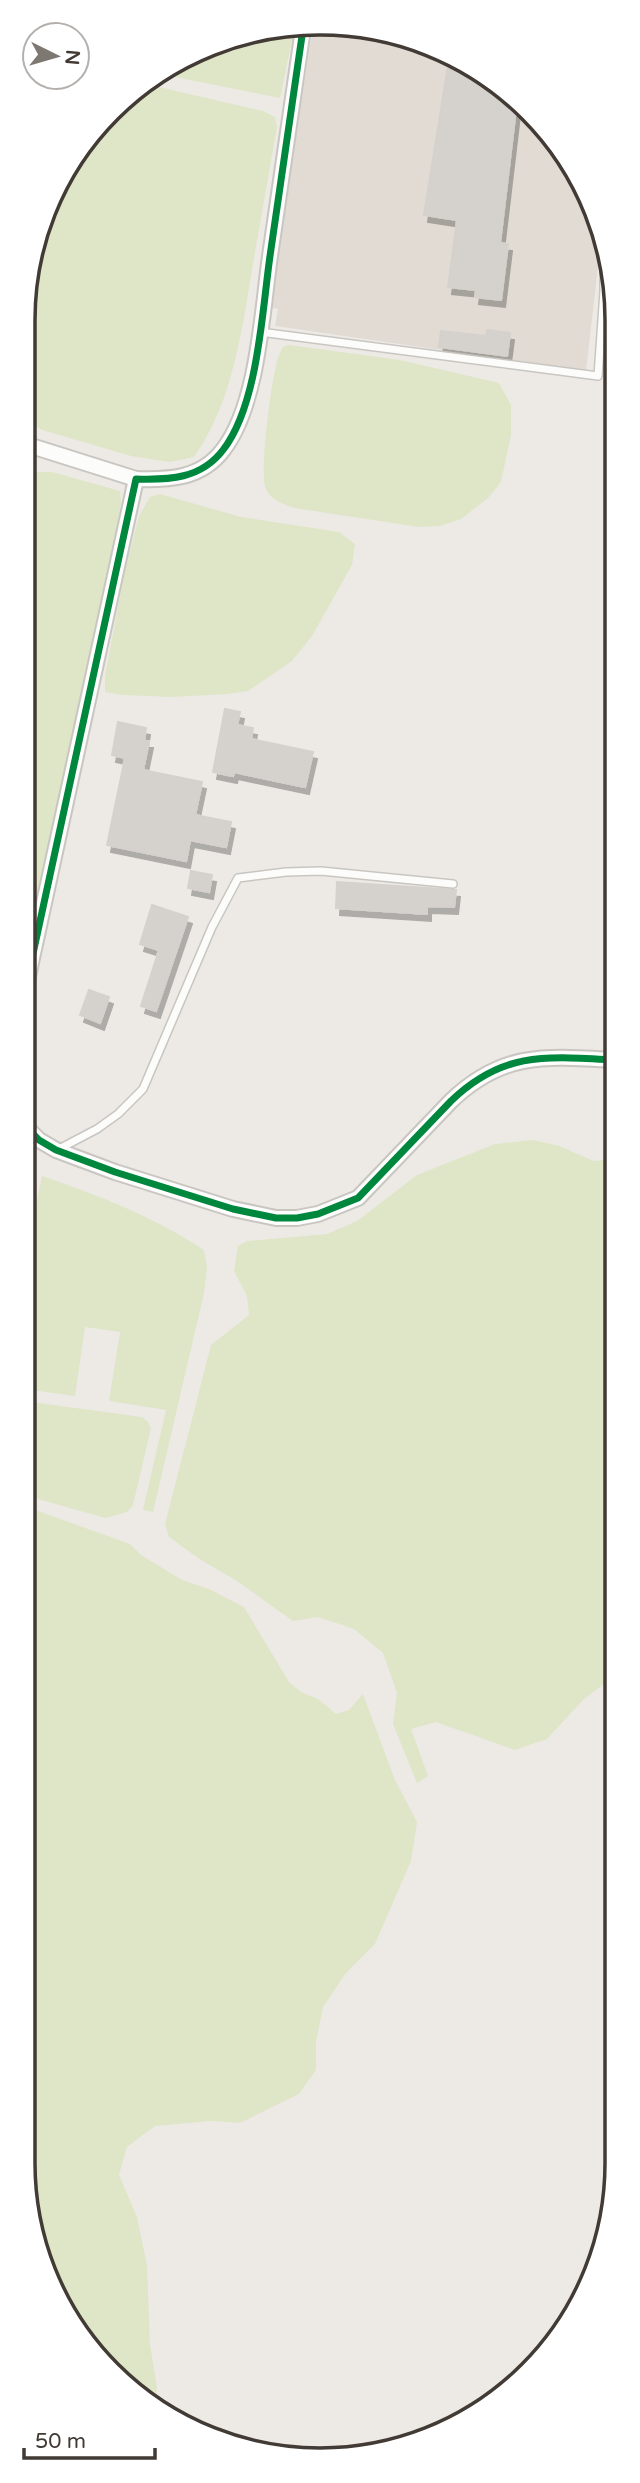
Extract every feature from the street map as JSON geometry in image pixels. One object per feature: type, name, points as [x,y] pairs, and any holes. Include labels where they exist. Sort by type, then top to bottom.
[{"type":"street","points":[[35,447],[136,479],[181,478],[198,472],[223,451],[244,409],[259,332],[302,36]]},
{"type":"street","points":[[35,944],[136,479]]},
{"type":"street","points":[[35,1136],[56,1150],[115,1172],[233,1209],[276,1218],[318,1214],[358,1198],[451,1101],[485,1074],[507,1065],[546,1057],[605,1059]]},
{"type":"lane","points":[[259,332],[598,376],[604,295]]},
{"type":"lane","points":[[56,1150],[97,1129],[118,1114],[143,1089],[212,927],[238,878],[321,871],[453,884]]},
{"type":"shaded area","points":[[312,35],[357,37],[412,50],[463,73],[493,94],[522,118],[557,162],[576,194],[598,258],[586,371],[275,326],[278,309],[269,307]]},
{"type":"green space","points":[[293,36],[280,98],[172,76],[228,50],[264,40]]},
{"type":"green space","points":[[157,87],[263,111],[275,117],[277,127],[234,364],[218,413],[194,457],[170,462],[131,456],[42,430],[35,425],[35,320],[40,264],[50,228],[64,194],[94,147],[118,118]]},
{"type":"green space","points":[[290,345],[400,360],[499,383],[511,405],[511,435],[501,482],[488,498],[461,519],[440,526],[419,527],[294,508],[277,501],[265,486],[265,440],[278,360],[283,348]]},
{"type":"green space","points":[[35,472],[52,472],[120,491],[121,502],[35,922]]},
{"type":"green space","points":[[160,494],[241,517],[339,532],[355,544],[352,565],[312,636],[292,661],[248,691],[172,697],[105,692],[105,676],[124,575],[139,516],[150,497]]},
{"type":"green space","points":[[533,1140],[559,1146],[594,1161],[605,1159],[605,1683],[584,1699],[547,1739],[515,1750],[436,1722],[411,1729],[428,1776],[417,1783],[393,1724],[397,1693],[383,1653],[354,1629],[318,1617],[293,1621],[169,1537],[165,1524],[211,1345],[249,1315],[247,1296],[234,1271],[238,1246],[247,1241],[327,1234],[357,1221],[417,1175],[495,1144]]},
{"type":"green space","points":[[42,1176],[125,1208],[204,1250],[207,1268],[204,1293],[153,1512],[143,1510],[166,1410],[109,1401],[120,1332],[85,1327],[75,1396],[35,1391],[35,1209]]},
{"type":"green space","points":[[35,1402],[142,1417],[148,1422],[151,1428],[133,1505],[127,1512],[105,1518],[35,1498]]},
{"type":"green space","points":[[35,1510],[130,1544],[141,1555],[182,1580],[209,1589],[244,1607],[289,1682],[301,1692],[318,1699],[336,1714],[349,1710],[363,1694],[395,1780],[417,1822],[411,1861],[375,1944],[346,1973],[323,2007],[316,2042],[316,2070],[299,2094],[240,2123],[210,2121],[155,2126],[127,2147],[119,2175],[137,2217],[147,2266],[150,2344],[156,2396],[118,2365],[73,2306],[50,2255],[37,2200]]},
{"type":"building","points":[[448,65],[478,83],[516,112],[500,243],[508,244],[501,300],[475,297],[476,290],[448,287],[457,220],[424,215]]},
{"type":"building","points":[[487,330],[510,333],[507,356],[439,347],[441,331],[486,336]]},
{"type":"building","points":[[225,709],[240,712],[237,725],[253,728],[251,739],[313,752],[305,787],[234,772],[233,776],[213,772]]},
{"type":"building","points":[[118,722],[146,728],[144,741],[149,741],[143,770],[202,782],[195,815],[231,822],[226,847],[190,840],[186,861],[107,845],[125,758],[112,755]]},
{"type":"building","points":[[191,871],[212,875],[209,892],[188,888]]},
{"type":"building","points":[[337,882],[456,890],[454,907],[427,906],[427,914],[336,908]]},
{"type":"building","points":[[152,905],[188,917],[156,1011],[141,1006],[159,950],[140,944]]},
{"type":"building","points":[[89,990],[109,997],[100,1023],[80,1015]]},
{"type":"cycle path","points":[[35,944],[136,479],[184,476],[205,467],[223,450],[244,409],[257,357],[302,36]]},
{"type":"cycle path","points":[[35,1136],[56,1150],[115,1172],[233,1209],[276,1218],[297,1218],[318,1214],[358,1198],[451,1101],[489,1073],[527,1060],[605,1060]]}]
